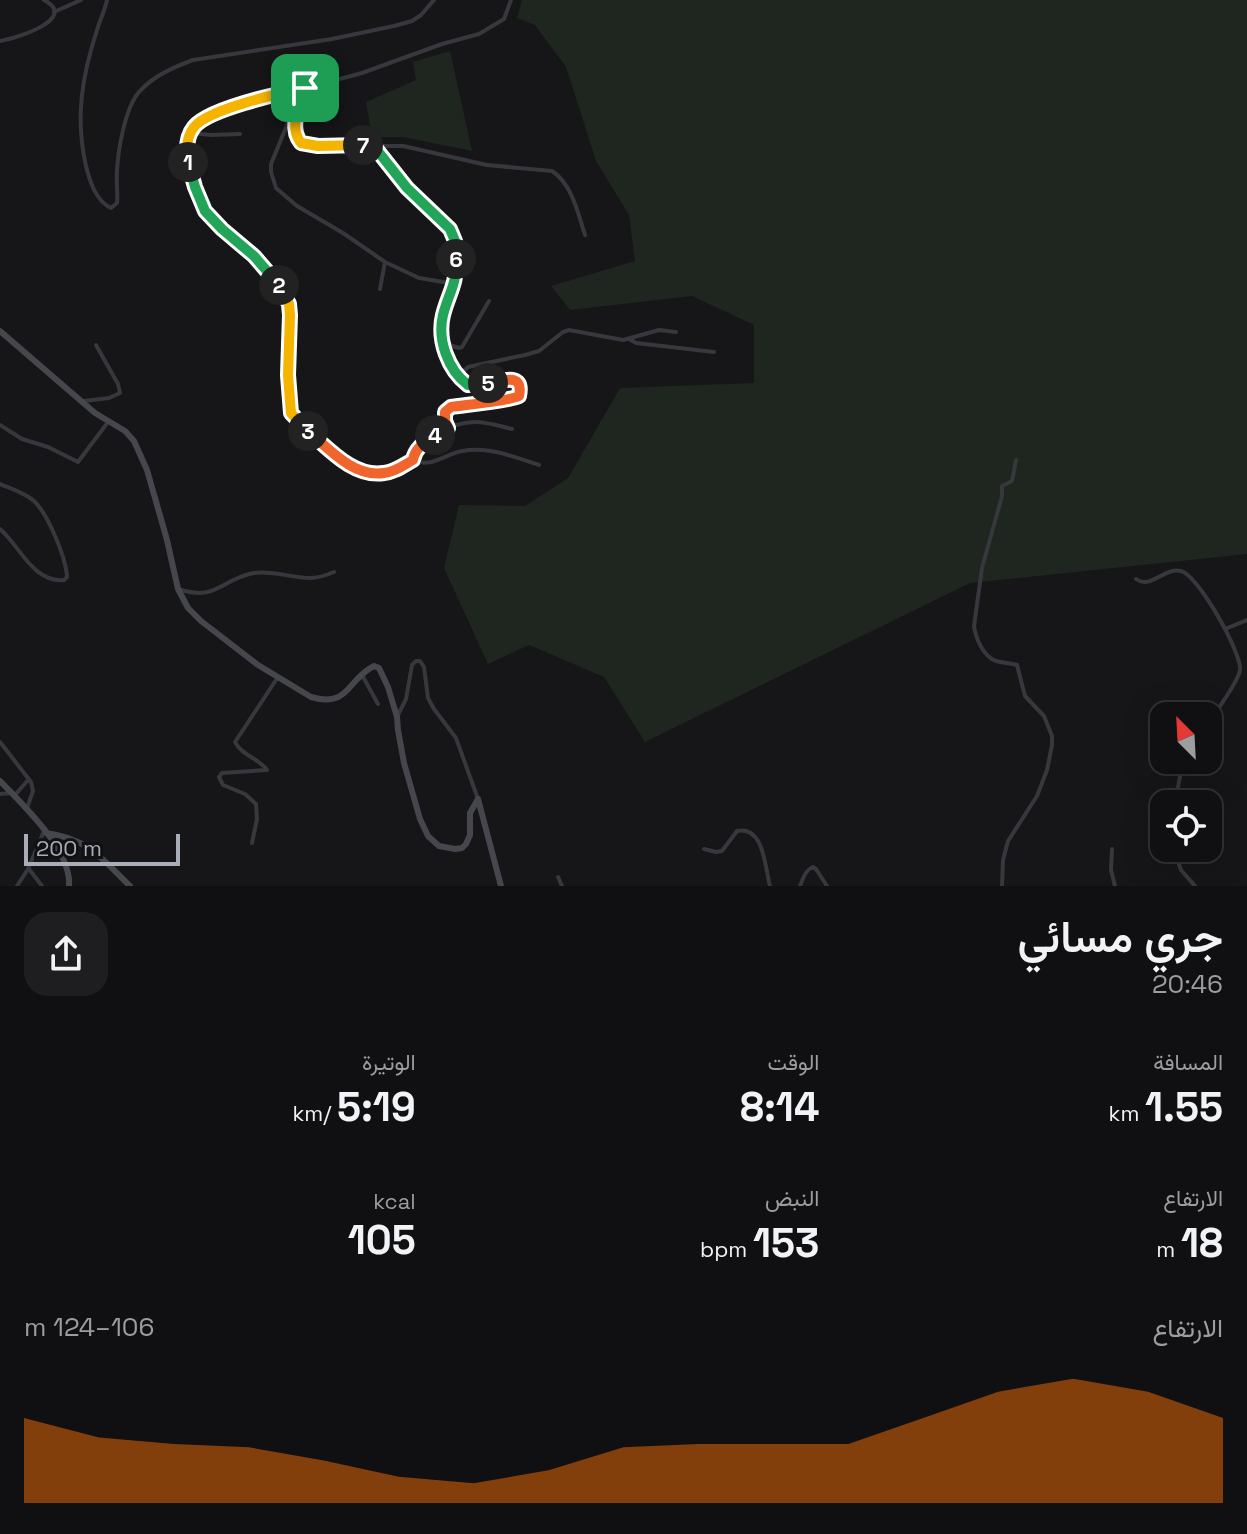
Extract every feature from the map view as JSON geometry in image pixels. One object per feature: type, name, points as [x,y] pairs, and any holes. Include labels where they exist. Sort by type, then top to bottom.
[{"type":"street","points":[[1,40],[40,28],[50,21],[54,12],[52,5],[44,0]]},
{"type":"street","points":[[54,12],[81,0]]},
{"type":"street","points":[[107,0],[83,80],[80,132],[89,178],[100,199],[111,208],[117,199],[117,173],[124,126],[137,93],[173,67],[193,60],[361,34],[412,21],[434,0]]},
{"type":"street","points":[[413,460],[384,473],[356,469],[301,425],[291,413],[289,304],[266,269],[205,211],[189,167],[187,144],[194,127],[207,116],[362,73],[479,34],[504,19],[511,0]]},
{"type":"street","points":[[305,88],[294,127],[301,143],[318,146],[403,146],[487,165],[552,171],[569,191],[585,235]]},
{"type":"street","points":[[295,90],[287,125],[271,164],[276,188],[297,206],[385,262],[419,278],[455,284]]},
{"type":"street","points":[[190,133],[240,134]]},
{"type":"street","points":[[373,145],[407,188],[450,229],[456,247],[457,271],[442,318],[441,332],[448,359],[468,385],[514,379],[521,388],[517,398],[511,400],[451,407],[445,412],[448,428]]},
{"type":"street","points":[[380,289],[385,262]]},
{"type":"street","points":[[443,343],[462,347],[489,301]]},
{"type":"street","points":[[459,376],[468,367],[539,351],[569,330],[629,339],[659,330],[676,332]]},
{"type":"street","points":[[0,331],[81,401],[130,436],[142,457],[178,589],[193,615],[258,665],[311,697],[328,700],[343,695],[371,667],[379,668],[397,717],[400,746],[423,828],[439,846],[455,849],[466,844],[470,835],[470,813],[478,799]]},
{"type":"street","points":[[629,339],[636,343],[714,352]]},
{"type":"street","points":[[81,401],[109,398],[120,393],[96,345]]},
{"type":"street","points":[[0,425],[22,439],[52,448],[78,462],[108,422]]},
{"type":"street","points":[[413,460],[420,446],[448,428],[473,422],[512,429]]},
{"type":"street","points":[[413,460],[427,464],[478,449],[504,453],[539,465]]},
{"type":"street","points":[[1002,886],[1003,860],[1008,841],[1037,796],[1052,745],[1044,716],[1025,696],[1017,665],[991,658],[975,635],[982,568],[1002,486],[1012,481],[1016,460]]},
{"type":"street","points":[[0,484],[31,498],[44,513],[67,577],[54,580],[37,571],[0,529]]},
{"type":"street","points":[[1136,579],[1146,583],[1176,571],[1188,574],[1202,591],[1225,629],[1239,662],[1240,670],[1222,702]]},
{"type":"street","points":[[178,589],[201,595],[255,573],[312,578],[334,572]]},
{"type":"street","points":[[1225,629],[1247,620]]},
{"type":"street","points":[[397,717],[406,699],[412,665],[420,661],[428,698],[456,738],[478,799],[501,886]]},
{"type":"street","points":[[362,675],[378,704]]},
{"type":"street","points":[[252,843],[257,819],[256,804],[245,794],[223,785],[219,777],[229,771],[268,770],[235,744],[278,677]]},
{"type":"street","points":[[0,742],[29,779],[33,791],[26,810]]},
{"type":"street","points":[[0,794],[13,794],[29,779]]},
{"type":"street","points":[[0,781],[45,832],[67,868],[69,886]]},
{"type":"street","points":[[704,849],[719,852],[737,831],[753,833],[759,843],[770,886]]},
{"type":"street","points":[[17,886],[45,832]]},
{"type":"street","points":[[45,832],[90,847],[130,886]]},
{"type":"street","points":[[1112,849],[1111,870],[1115,886]]},
{"type":"street","points":[[1178,862],[1195,886]]},
{"type":"street","points":[[800,886],[808,869],[813,867],[827,886]]},
{"type":"street","points":[[28,869],[42,886]]},
{"type":"street","points":[[558,877],[562,886]]},
{"type":"shaded area","points":[[522,0],[1247,0],[1247,554],[970,583],[645,742],[604,677],[529,645],[488,664],[444,568],[459,505],[525,506],[568,478],[620,388],[754,383],[754,325],[692,296],[570,310],[551,286],[635,261],[629,215],[596,161],[566,67],[535,25],[517,18]]},
{"type":"shaded area","points":[[450,51],[472,151],[403,137],[372,137],[366,102],[416,80],[413,62]]},
{"type":"route","points":[[305,88],[294,127],[301,143],[318,146],[373,145],[407,188],[450,229],[456,247],[457,271],[442,318],[441,332],[448,359],[455,370],[468,385],[514,379],[521,388],[519,396],[511,400],[446,410],[448,428],[420,446],[413,460],[384,473],[356,469],[301,425],[291,413],[288,375],[290,315],[285,294],[254,256],[205,211],[189,167],[187,144],[190,133],[207,116],[305,88]]}]
